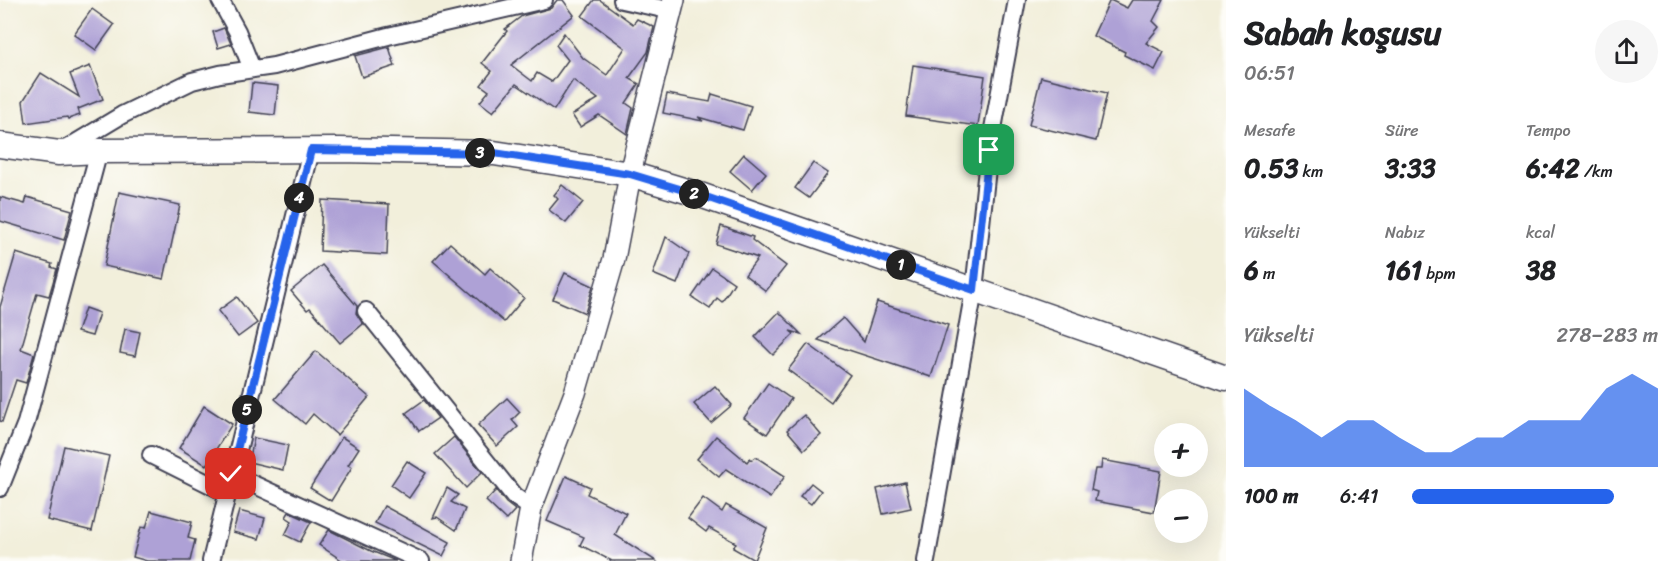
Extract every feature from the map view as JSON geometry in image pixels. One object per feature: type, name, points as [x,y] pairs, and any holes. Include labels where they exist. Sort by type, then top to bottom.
[{"type":"main road","points":[[0,145],[59,153],[311,150],[494,153],[630,174],[703,196],[1226,378]]},
{"type":"street","points":[[220,0],[237,31],[252,69]]},
{"type":"street","points":[[59,153],[122,115],[192,81],[274,66],[388,36],[544,0]]},
{"type":"street","points":[[521,561],[531,508],[575,393],[614,259],[630,174],[673,6],[622,0]]},
{"type":"street","points":[[926,561],[974,290],[989,150],[1017,0]]},
{"type":"street","points":[[211,561],[311,150]]},
{"type":"street","points":[[0,488],[26,423],[99,151]]},
{"type":"street","points":[[366,311],[514,496],[531,508]]},
{"type":"street","points":[[151,455],[227,494]]},
{"type":"street","points":[[231,474],[421,561]]},
{"type":"building","points":[[557,0],[563,0],[574,15],[511,65],[532,81],[537,73],[552,82],[568,60],[556,45],[564,33],[583,58],[607,75],[625,48],[582,16],[594,0],[600,0],[633,24],[637,19],[654,27],[648,52],[629,78],[639,84],[626,103],[633,108],[627,134],[599,115],[580,127],[572,115],[598,99],[573,80],[554,110],[516,84],[493,112],[480,102],[489,91],[481,85],[492,71],[482,63],[507,31],[505,29],[522,16],[551,8]]},
{"type":"building","points":[[1110,0],[1127,8],[1132,0],[1164,0],[1153,21],[1159,27],[1146,43],[1164,52],[1155,70],[1093,36]]},
{"type":"building","points":[[92,9],[114,25],[96,50],[74,34]]},
{"type":"building","points":[[224,28],[231,44],[218,48],[213,32]]},
{"type":"building","points":[[389,47],[395,66],[362,77],[355,56]]},
{"type":"building","points":[[913,65],[985,76],[978,126],[906,116]]},
{"type":"building","points":[[90,66],[103,99],[78,109],[80,115],[68,119],[67,117],[26,123],[23,101],[41,73],[79,97],[70,74]]},
{"type":"building","points":[[1041,77],[1107,93],[1096,141],[1029,125]]},
{"type":"building","points":[[252,83],[278,86],[275,115],[249,112]]},
{"type":"building","points":[[667,94],[710,102],[712,94],[751,106],[743,130],[698,117],[703,121],[663,113]]},
{"type":"building","points":[[744,154],[766,173],[752,190],[730,171]]},
{"type":"building","points":[[813,163],[828,173],[809,198],[795,188]]},
{"type":"building","points":[[562,185],[583,202],[566,223],[549,210],[558,199],[554,195]]},
{"type":"building","points":[[119,192],[180,205],[164,279],[104,266]]},
{"type":"building","points":[[0,197],[25,204],[27,197],[72,210],[64,240],[0,221]]},
{"type":"building","points":[[322,200],[389,204],[387,255],[320,251]]},
{"type":"building","points":[[721,226],[753,237],[752,240],[786,266],[766,291],[745,275],[758,258],[716,244]]},
{"type":"building","points":[[666,237],[689,253],[677,284],[653,274]]},
{"type":"building","points":[[450,243],[485,274],[490,268],[524,298],[504,322],[433,261]]},
{"type":"building","points":[[16,253],[52,264],[51,267],[57,269],[49,296],[37,293],[21,349],[34,354],[26,383],[16,380],[2,422],[0,421],[0,307]]},
{"type":"building","points":[[322,265],[357,306],[356,313],[363,324],[340,343],[310,308],[307,310],[291,291]]},
{"type":"building","points":[[712,268],[734,283],[722,302],[717,298],[710,309],[692,297]]},
{"type":"building","points":[[565,273],[593,286],[585,313],[553,299]]},
{"type":"building","points":[[237,297],[257,323],[238,337],[218,311]]},
{"type":"building","points":[[877,302],[948,325],[931,377],[818,340],[843,318],[864,342]]},
{"type":"building","points":[[85,308],[99,313],[92,336],[77,332]]},
{"type":"building","points":[[779,312],[801,334],[790,331],[794,334],[773,355],[755,337]]},
{"type":"building","points":[[125,329],[140,332],[135,356],[120,353]]},
{"type":"building","points":[[808,344],[850,375],[831,402],[788,370]]},
{"type":"building","points":[[316,351],[369,397],[337,435],[313,414],[305,424],[275,399]]},
{"type":"building","points":[[768,383],[791,399],[767,434],[744,418]]},
{"type":"building","points":[[715,386],[732,405],[711,423],[694,404]]},
{"type":"building","points":[[507,398],[520,412],[512,420],[518,427],[497,446],[478,425]]},
{"type":"building","points":[[424,400],[438,418],[419,431],[406,413]]},
{"type":"building","points":[[204,406],[232,424],[206,465],[179,448]]},
{"type":"building","points":[[804,415],[821,435],[804,450],[787,430]]},
{"type":"building","points":[[716,436],[747,462],[750,458],[752,460],[756,457],[785,476],[770,498],[726,469],[719,477],[697,459]]},
{"type":"building","points":[[342,437],[359,448],[348,465],[352,467],[331,501],[310,488]]},
{"type":"building","points":[[454,437],[482,472],[466,488],[435,454]]},
{"type":"building","points":[[254,438],[288,445],[283,470],[249,462]]},
{"type":"building","points":[[64,446],[109,456],[92,531],[47,520]]},
{"type":"building","points":[[1102,460],[1154,470],[1154,477],[1160,477],[1158,489],[1154,489],[1154,512],[1095,501],[1097,492],[1091,490],[1095,469],[1101,469]]},
{"type":"building","points":[[407,461],[426,473],[409,498],[391,485]]},
{"type":"building","points":[[566,476],[590,487],[587,494],[626,513],[615,535],[656,561],[612,561],[580,545],[584,537],[547,521]]},
{"type":"building","points":[[905,482],[911,508],[883,514],[877,489]]},
{"type":"building","points":[[811,483],[821,491],[811,504],[800,496]]},
{"type":"building","points":[[447,488],[458,495],[451,502],[465,509],[456,530],[437,517],[433,518]]},
{"type":"building","points":[[496,490],[515,510],[506,520],[486,501]]},
{"type":"building","points":[[703,498],[722,512],[726,505],[767,528],[754,560],[733,548],[736,543],[709,528],[706,532],[688,518]]},
{"type":"building","points":[[384,506],[450,542],[443,556],[375,523]]},
{"type":"building","points":[[151,511],[192,522],[188,538],[195,540],[190,561],[147,561],[133,557],[141,527],[146,528]]},
{"type":"building","points":[[239,511],[265,518],[259,539],[233,532]]},
{"type":"building","points":[[289,512],[311,522],[300,542],[285,535],[292,521],[286,517]]},
{"type":"building","points":[[329,530],[396,561],[343,561],[319,545]]},
{"type":"route","points":[[231,474],[311,150],[494,153],[630,174],[703,196],[974,290],[989,150]]}]
